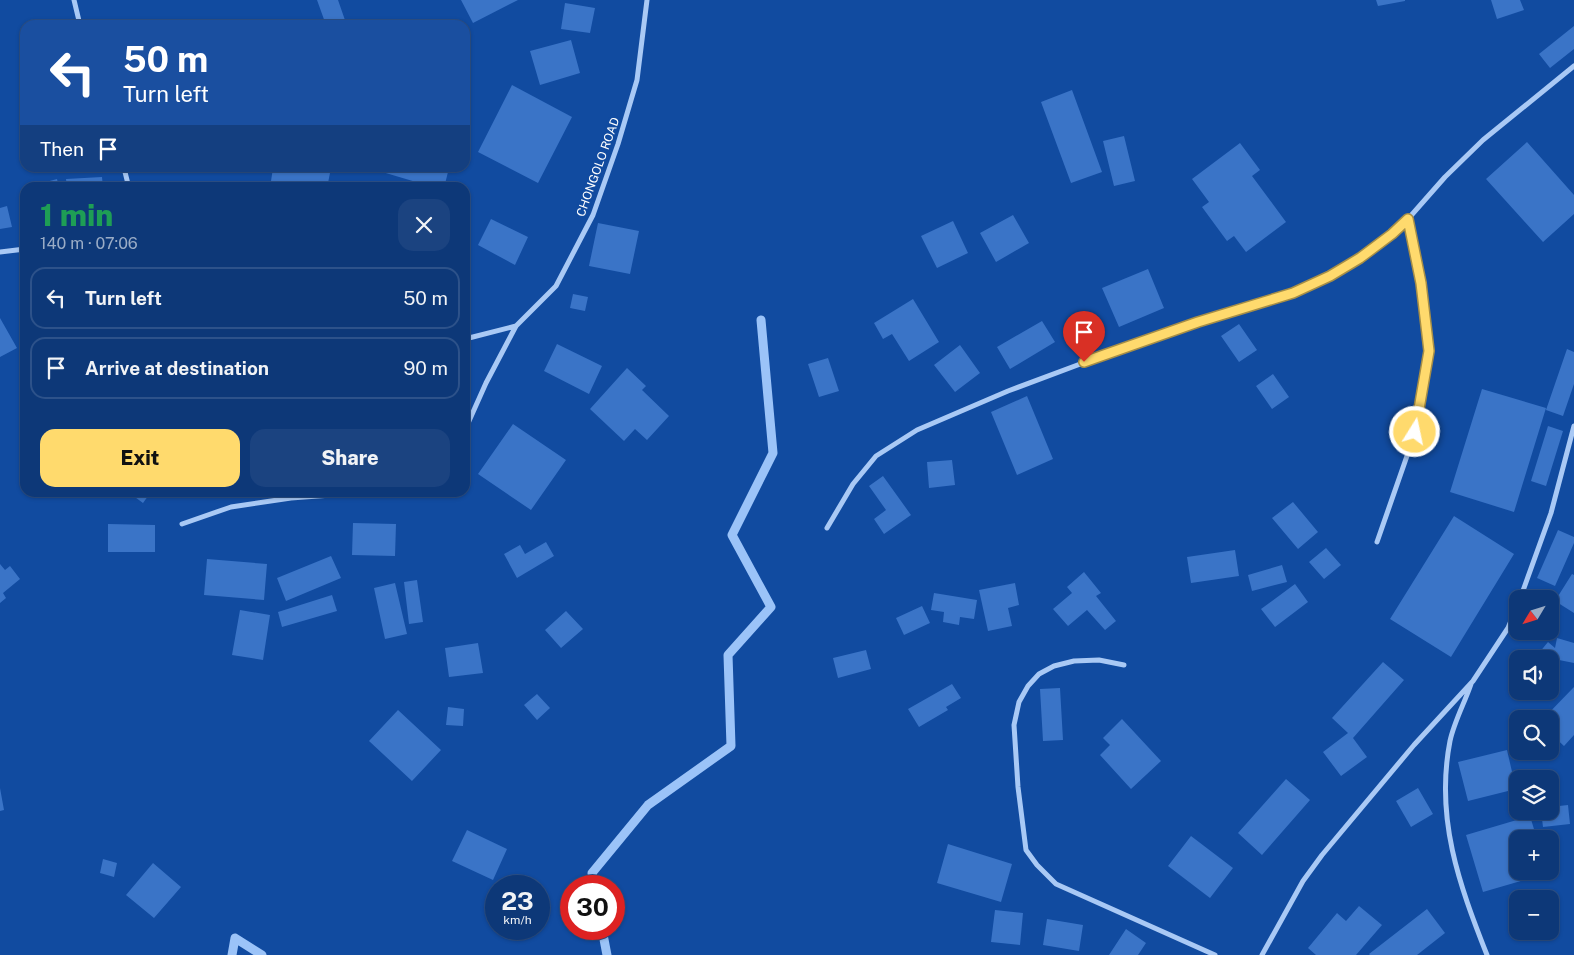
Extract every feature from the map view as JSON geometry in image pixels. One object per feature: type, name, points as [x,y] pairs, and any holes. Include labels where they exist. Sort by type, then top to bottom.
[{"type":"street","points":[[74,0],[79,20]]},
{"type":"street","name":"CHONGOLO ROAD","points":[[516,326],[556,286],[593,215],[618,144],[637,80],[647,0]]},
{"type":"street","points":[[827,528],[853,484],[876,456],[918,430],[1008,391],[1099,356],[1142,343],[1198,322],[1293,293],[1330,276],[1360,258],[1392,234],[1408,219],[1445,177],[1483,140],[1574,66]]},
{"type":"street","points":[[1377,542],[1415,432],[1429,351],[1421,283],[1408,219]]},
{"type":"street","points":[[0,252],[20,250]]},
{"type":"street","points":[[470,338],[516,326]]},
{"type":"street","points":[[470,419],[486,383],[516,326]]},
{"type":"street","points":[[1523,590],[1551,513],[1574,426]]},
{"type":"street","points":[[182,524],[231,506],[304,497]]},
{"type":"street","points":[[1262,955],[1303,881],[1322,855],[1414,745],[1472,681],[1509,626]]},
{"type":"street","points":[[1124,665],[1099,660],[1074,661],[1054,666],[1039,674],[1028,686],[1019,702],[1014,724],[1018,787],[1026,850],[1037,865],[1056,884],[1215,955]]},
{"type":"street","points":[[1472,681],[1450,740],[1445,788],[1448,833],[1463,894],[1486,955]]},
{"type":"building","points":[[317,0],[338,0],[345,20],[324,20]]},
{"type":"building","points":[[461,0],[518,0],[473,23]]},
{"type":"building","points":[[1376,0],[1405,0],[1405,1],[1378,6]]},
{"type":"building","points":[[1491,0],[1520,0],[1524,10],[1497,19]]},
{"type":"building","points":[[565,3],[595,8],[590,33],[561,29]]},
{"type":"building","points":[[1574,26],[1574,49],[1550,68],[1539,54]]},
{"type":"building","points":[[571,40],[580,73],[540,85],[530,51]]},
{"type":"building","points":[[512,85],[572,117],[538,183],[478,152]]},
{"type":"building","points":[[1072,90],[1102,172],[1071,183],[1041,102]]},
{"type":"building","points":[[1124,136],[1135,181],[1114,186],[1103,141]]},
{"type":"building","points":[[1527,142],[1574,195],[1574,214],[1543,242],[1486,179]]},
{"type":"building","points":[[1240,143],[1260,170],[1252,176],[1286,222],[1246,252],[1234,236],[1227,241],[1202,207],[1209,202],[1192,179]]},
{"type":"building","points":[[272,172],[330,172],[328,182],[271,181]]},
{"type":"building","points":[[382,172],[448,172],[446,182],[416,182]]},
{"type":"building","points":[[102,177],[102,182],[66,182],[66,179]]},
{"type":"building","points":[[57,179],[58,182],[46,182]]},
{"type":"building","points":[[7,206],[12,227],[0,229],[0,208]]},
{"type":"building","points":[[1013,215],[1029,243],[996,262],[980,233]]},
{"type":"building","points":[[491,219],[528,237],[515,265],[478,245]]},
{"type":"building","points":[[953,221],[968,253],[937,268],[921,236]]},
{"type":"building","points":[[598,223],[639,231],[630,274],[589,266]]},
{"type":"building","points":[[1148,269],[1164,308],[1119,327],[1102,288]]},
{"type":"building","points":[[573,294],[588,297],[585,311],[570,308]]},
{"type":"building","points":[[913,299],[939,342],[909,361],[892,334],[883,339],[874,323]]},
{"type":"building","points":[[0,318],[17,348],[0,357]]},
{"type":"building","points":[[1042,321],[1055,342],[1010,369],[997,347]]},
{"type":"building","points":[[1239,324],[1257,350],[1239,362],[1221,336]]},
{"type":"building","points":[[557,344],[602,366],[589,394],[544,371]]},
{"type":"building","points":[[960,345],[980,373],[955,392],[934,365]]},
{"type":"building","points":[[1567,349],[1574,352],[1574,384],[1563,416],[1546,410]]},
{"type":"building","points":[[828,358],[839,391],[819,397],[808,364]]},
{"type":"building","points":[[627,368],[646,386],[642,390],[669,416],[647,440],[635,429],[624,441],[590,409]]},
{"type":"building","points":[[1273,374],[1289,397],[1272,409],[1256,386]]},
{"type":"building","points":[[1482,389],[1546,408],[1514,512],[1450,492]]},
{"type":"building","points":[[1027,396],[1053,459],[1017,475],[991,412]]},
{"type":"building","points":[[513,424],[566,460],[531,510],[478,474]]},
{"type":"building","points":[[1548,426],[1563,431],[1546,486],[1531,481]]},
{"type":"building","points":[[952,460],[955,485],[929,488],[927,462]]},
{"type":"building","points":[[883,476],[911,515],[884,534],[874,519],[886,510],[869,486]]},
{"type":"building","points":[[135,497],[147,497],[143,503]]},
{"type":"building","points":[[1293,502],[1318,532],[1298,549],[1272,518]]},
{"type":"building","points":[[1454,516],[1514,554],[1451,657],[1390,619]]},
{"type":"building","points":[[353,523],[396,524],[395,556],[352,555]]},
{"type":"building","points":[[108,524],[155,525],[155,552],[108,552]]},
{"type":"building","points":[[1558,530],[1574,537],[1574,543],[1555,586],[1537,578]]},
{"type":"building","points":[[546,542],[554,556],[517,578],[504,554],[520,545],[525,554]]},
{"type":"building","points":[[1326,548],[1341,565],[1324,579],[1309,562]]},
{"type":"building","points":[[1235,550],[1239,576],[1191,583],[1187,557]]},
{"type":"building","points":[[331,556],[341,578],[286,601],[277,578]]},
{"type":"building","points":[[207,559],[267,564],[264,600],[204,595]]},
{"type":"building","points":[[0,564],[5,570],[10,566],[20,579],[3,593],[6,598],[0,603]]},
{"type":"building","points":[[1282,565],[1287,582],[1252,591],[1248,575]]},
{"type":"building","points":[[1084,572],[1101,593],[1096,596],[1116,621],[1105,630],[1087,610],[1068,626],[1053,609],[1072,593],[1067,587]]},
{"type":"building","points":[[1572,574],[1574,575],[1574,613],[1559,604],[1559,595]]},
{"type":"building","points":[[417,580],[423,622],[409,624],[404,582]]},
{"type":"building","points":[[395,583],[407,634],[385,639],[374,588]]},
{"type":"building","points":[[1015,583],[1019,605],[1008,608],[1012,626],[988,631],[979,590]]},
{"type":"building","points":[[1295,584],[1308,602],[1275,627],[1261,609]]},
{"type":"building","points":[[934,593],[977,600],[974,619],[960,617],[959,625],[943,622],[944,612],[931,610]]},
{"type":"building","points":[[332,595],[337,611],[282,627],[278,612]]},
{"type":"building","points":[[922,606],[930,623],[904,635],[896,618]]},
{"type":"building","points":[[240,610],[270,615],[263,660],[232,655]]},
{"type":"building","points":[[566,611],[583,629],[561,648],[545,630]]},
{"type":"building","points":[[1559,639],[1574,643],[1574,663],[1559,660],[1559,650],[1541,650],[1548,642],[1555,648],[1557,640]]},
{"type":"building","points":[[478,643],[483,673],[449,677],[445,648]]},
{"type":"building","points":[[866,650],[871,669],[838,678],[833,658]]},
{"type":"building","points":[[1383,662],[1404,680],[1353,738],[1367,757],[1341,776],[1323,752],[1348,733],[1332,718]]},
{"type":"building","points":[[952,684],[961,698],[946,707],[948,710],[919,727],[908,709]]},
{"type":"building","points":[[1574,687],[1574,735],[1564,746],[1559,741],[1559,710],[1552,710]]},
{"type":"building","points":[[1060,688],[1063,740],[1043,741],[1040,689]]},
{"type":"building","points":[[537,694],[550,708],[537,720],[524,705]]},
{"type":"building","points":[[448,707],[464,709],[463,726],[446,725]]},
{"type":"building","points":[[398,710],[441,750],[412,781],[369,741]]},
{"type":"building","points":[[1122,719],[1161,761],[1131,789],[1100,755],[1110,745],[1103,738]]},
{"type":"building","points":[[1507,750],[1512,770],[1509,770],[1509,791],[1468,801],[1458,762]]},
{"type":"building","points":[[1286,779],[1310,800],[1262,855],[1238,833]]},
{"type":"building","points":[[0,788],[4,810],[0,811]]},
{"type":"building","points":[[1418,788],[1433,814],[1411,827],[1396,801]]},
{"type":"building","points":[[1568,805],[1570,824],[1543,827],[1542,820],[1559,820],[1559,806]]},
{"type":"building","points":[[1517,820],[1531,820],[1534,830],[1509,830],[1509,880],[1524,880],[1483,892],[1466,835]]},
{"type":"building","points":[[467,830],[507,849],[495,875],[485,876],[452,861]]},
{"type":"building","points":[[1191,836],[1233,868],[1210,898],[1168,866]]},
{"type":"building","points":[[948,844],[1012,864],[1001,902],[937,883]]},
{"type":"building","points":[[103,859],[117,863],[114,877],[100,873]]},
{"type":"building","points":[[153,863],[181,887],[154,918],[126,895]]},
{"type":"building","points":[[1359,906],[1382,925],[1356,955],[1316,955],[1308,948],[1337,913],[1346,921]]},
{"type":"building","points":[[1427,909],[1445,933],[1417,955],[1369,954]]},
{"type":"building","points":[[995,910],[1023,913],[1020,945],[991,942]]},
{"type":"building","points":[[1047,919],[1083,925],[1079,951],[1043,945]]},
{"type":"building","points":[[1126,929],[1146,943],[1138,955],[1109,955]]},
{"type":"waterway","points":[[592,875],[648,805],[731,746],[728,655],[771,607],[732,535],[773,453],[761,320]]},
{"type":"waterway","points":[[232,955],[235,938],[262,955]]},
{"type":"waterway","points":[[604,940],[607,955]]},
{"type":"route","points":[[1084,362],[1198,322],[1293,293],[1330,276],[1360,258],[1392,234],[1408,219],[1421,283],[1429,351],[1415,432]]}]
